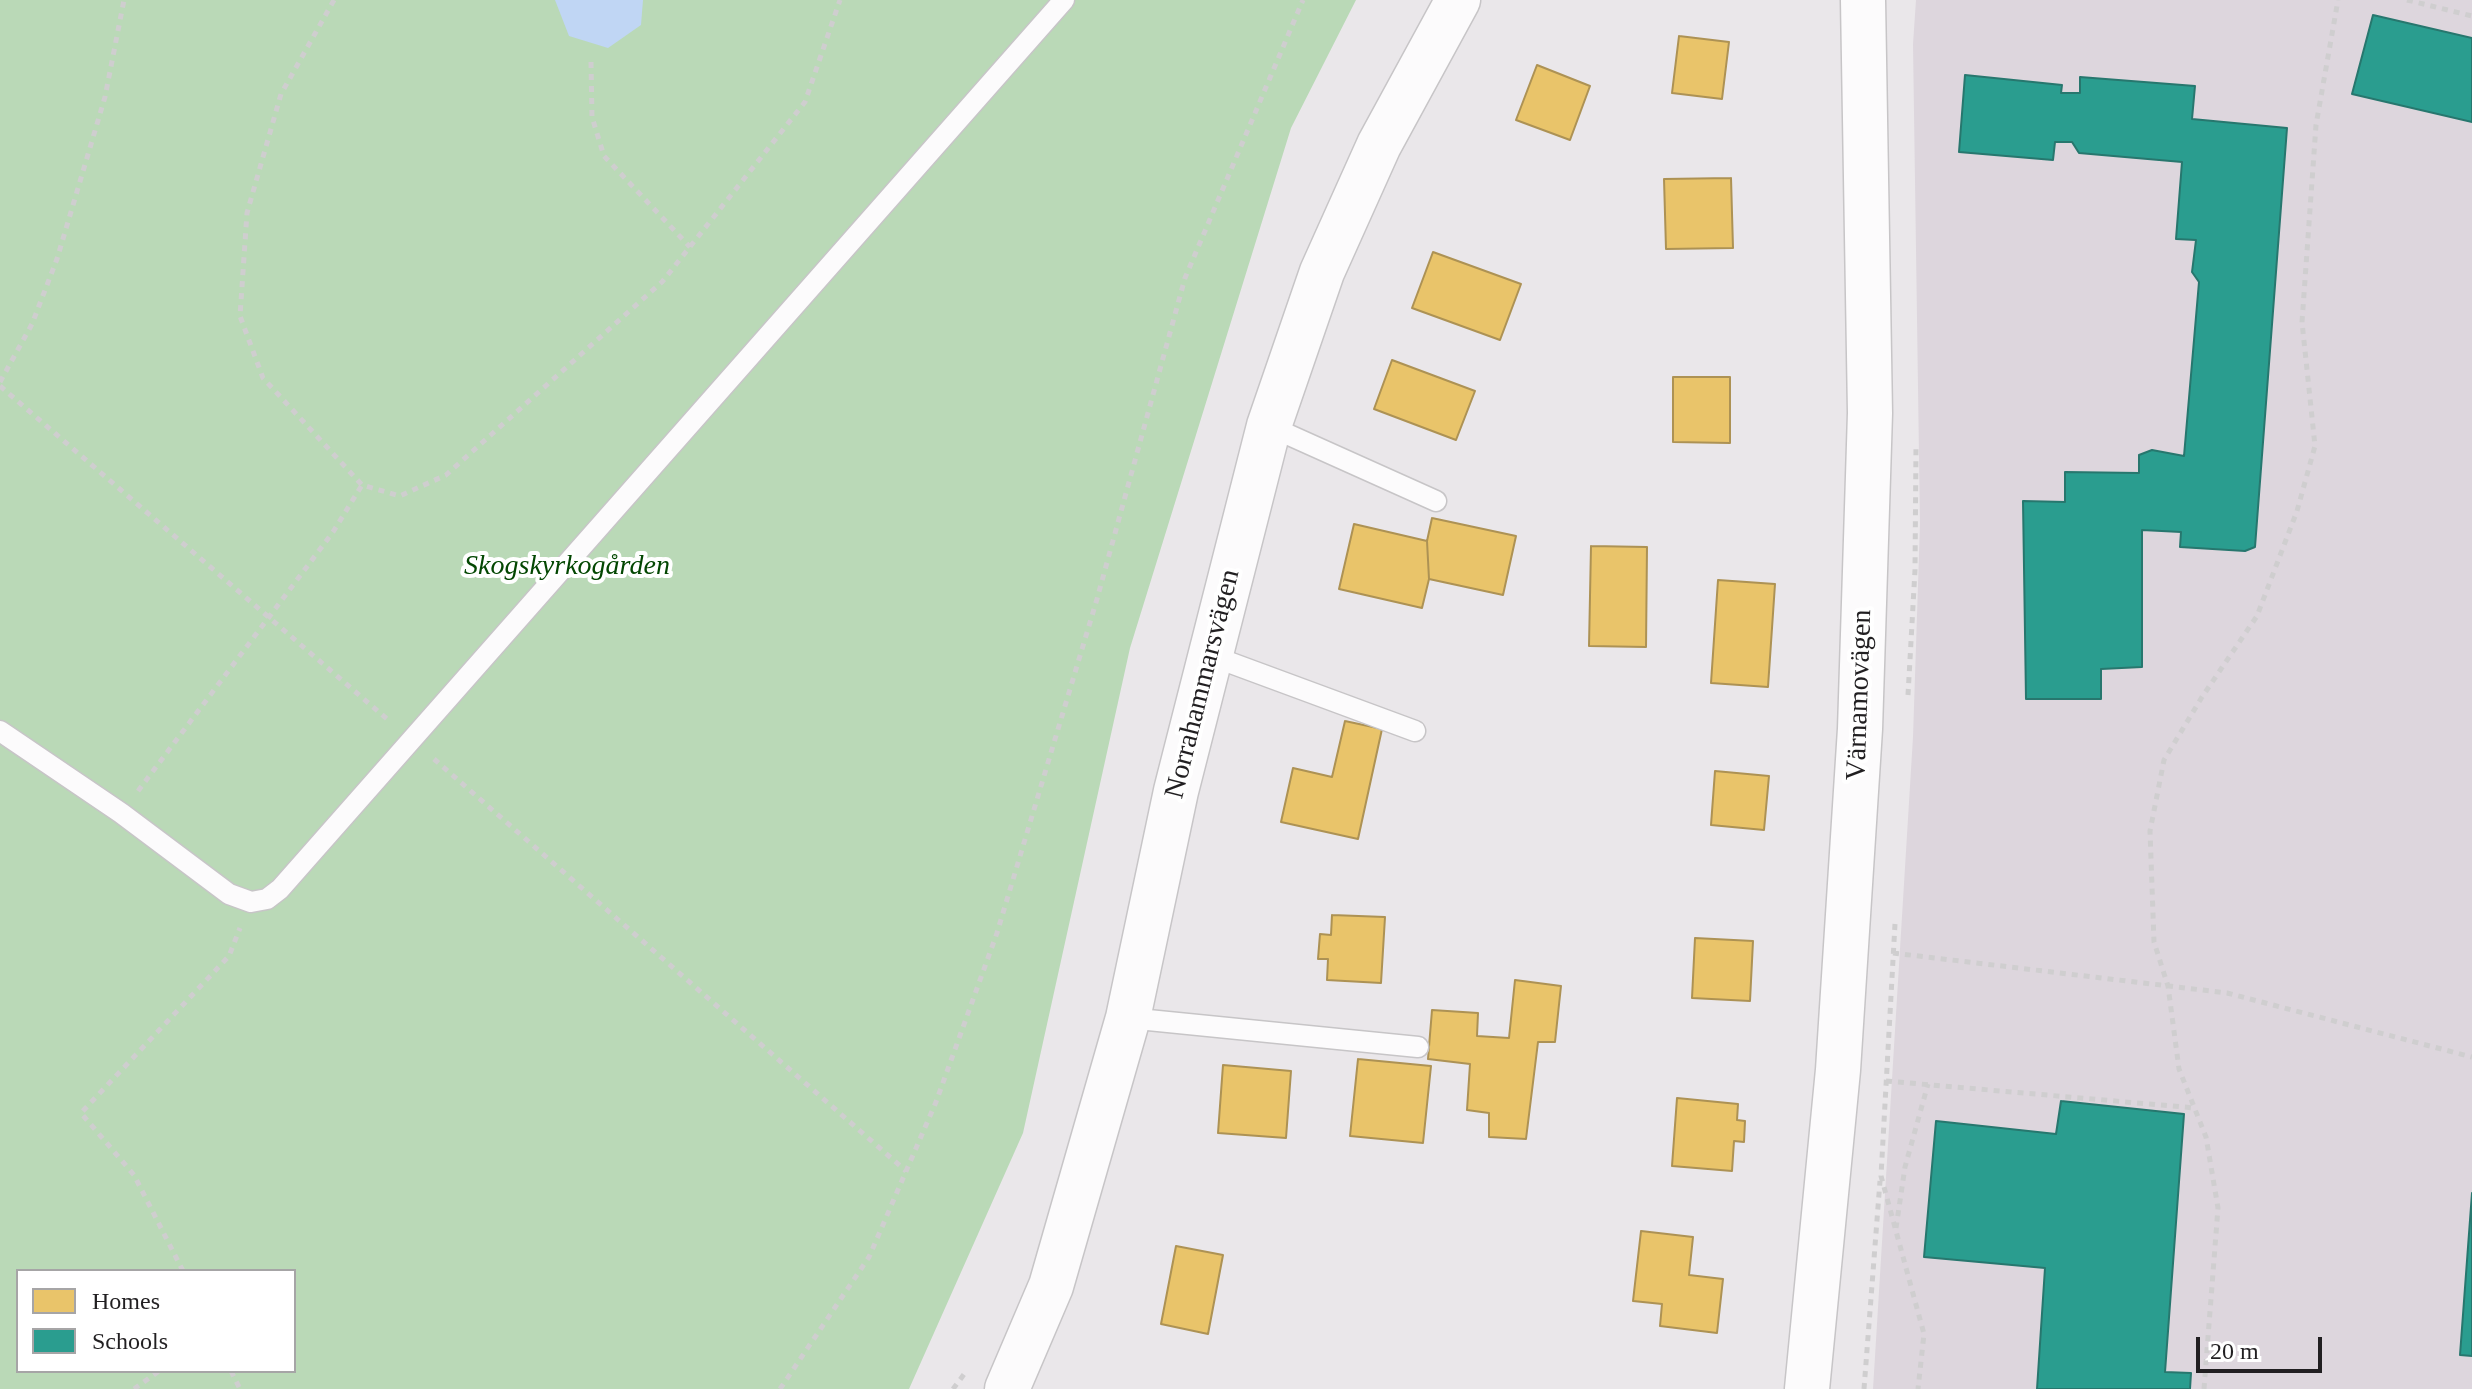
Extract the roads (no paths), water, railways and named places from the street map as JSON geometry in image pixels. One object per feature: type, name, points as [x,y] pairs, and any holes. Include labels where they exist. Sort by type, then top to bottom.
[{"type":"street","name":"Norrahammarsvägen","points":[[1007,1389],[1051,1286],[1128,1018],[1176,791],[1269,426],[1322,272],[1379,145],[1458,0]]},
{"type":"street","name":"Värnamovägen","points":[[1807,1389],[1838,1070],[1860,729],[1870,413],[1863,0]]},
{"type":"lane","points":[[0,731],[121,813],[229,894],[251,902],[267,899],[280,889],[1064,0]]},
{"type":"lane","points":[[1269,426],[1436,501]]},
{"type":"lane","points":[[1212,656],[1415,731]]},
{"type":"lane","points":[[1128,1018],[1418,1047]]},
{"type":"water","points":[[555,0],[643,0],[641,25],[608,48],[569,36]]},
{"type":"park label","name":"Skogskyrkogården","points":[[567,567]]}]
